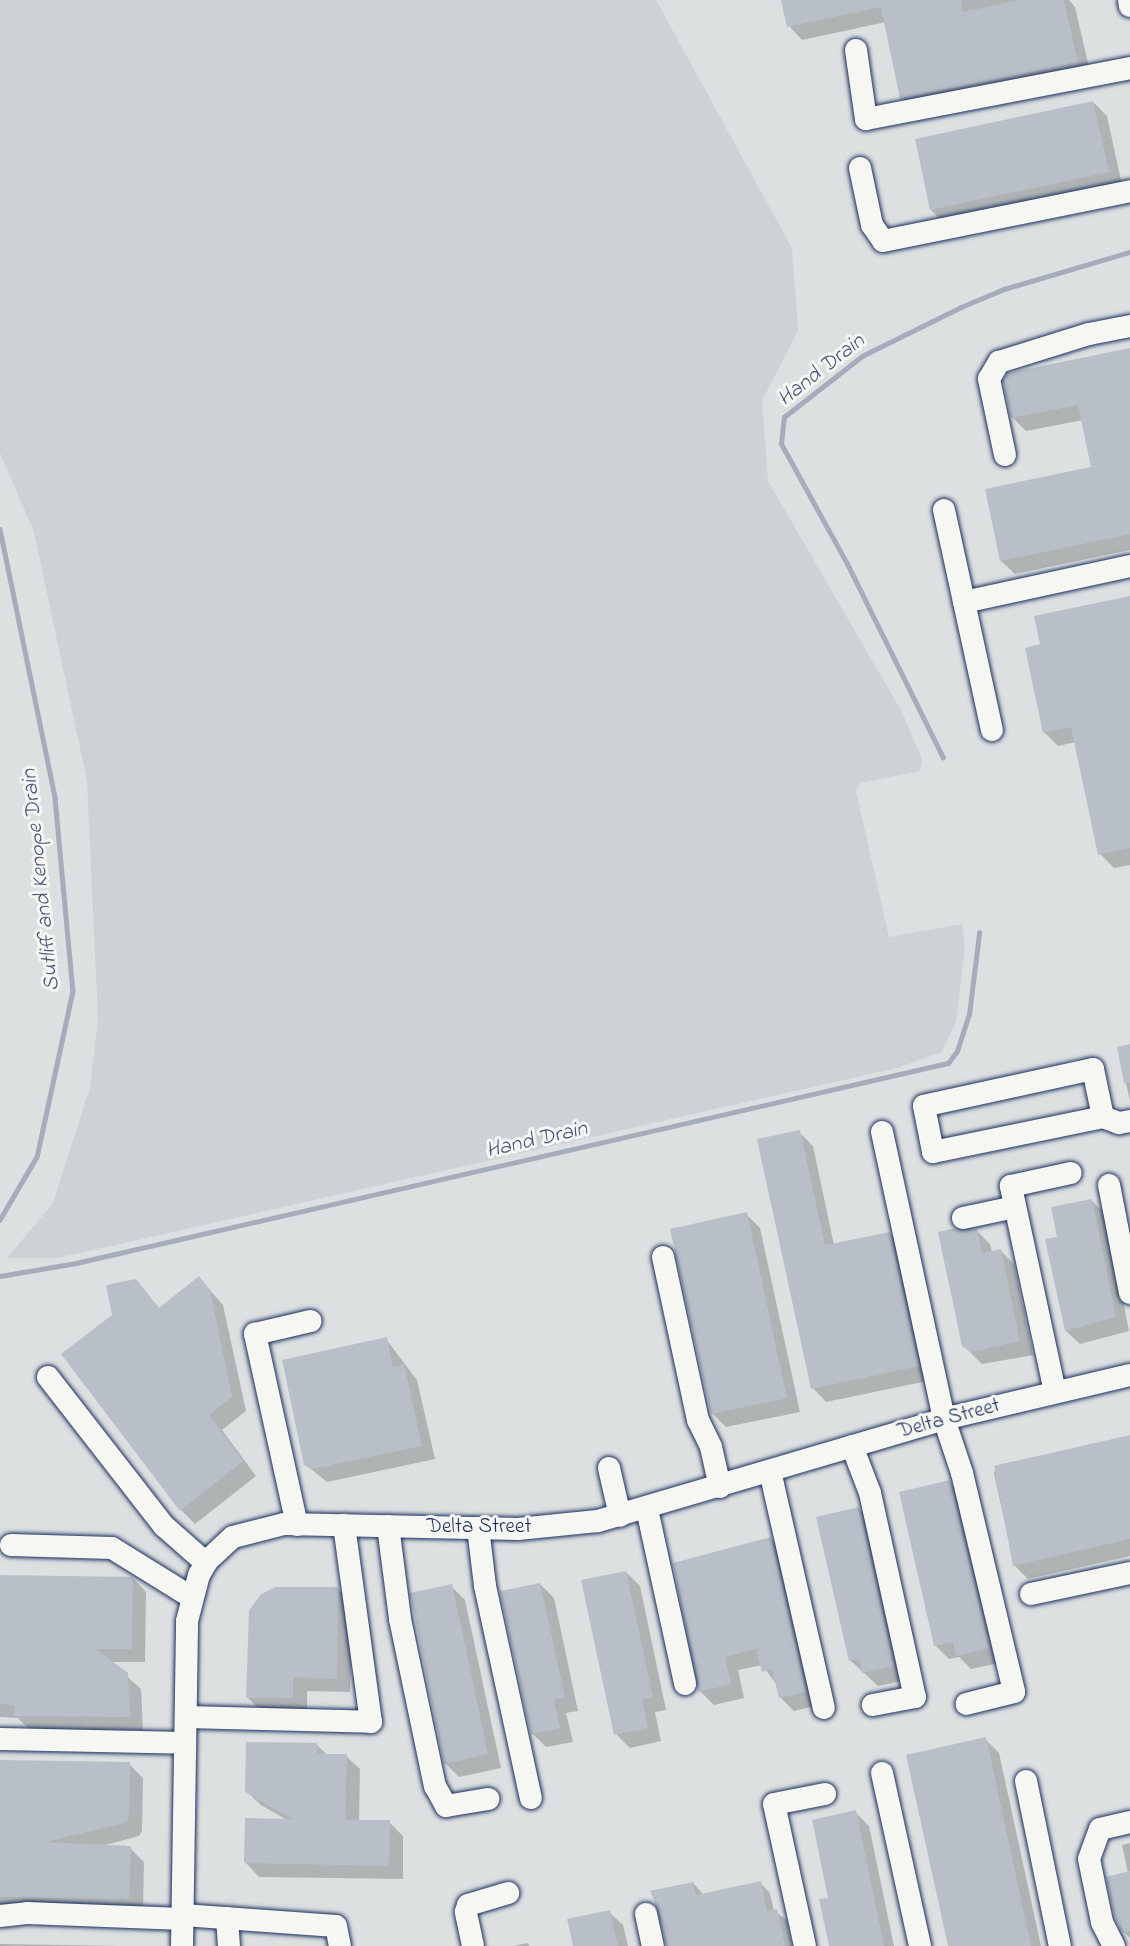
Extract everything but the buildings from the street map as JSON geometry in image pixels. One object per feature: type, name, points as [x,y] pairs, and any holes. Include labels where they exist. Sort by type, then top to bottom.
[{"type":"street","points":[[1129,0],[1130,6]]},
{"type":"street","points":[[856,50],[866,119],[1130,68]]},
{"type":"street","points":[[860,168],[872,225],[883,241],[1130,192]]},
{"type":"street","points":[[1005,455],[988,379],[999,362],[1089,334],[1130,326]]},
{"type":"street","points":[[944,510],[992,730]]},
{"type":"street","points":[[964,602],[1130,566]]},
{"type":"street","points":[[1103,1117],[1093,1069],[924,1106],[933,1152],[1103,1117],[1119,1123],[1130,1120]]},
{"type":"street","points":[[882,1132],[944,1419],[962,1473],[1014,1692],[966,1704]]},
{"type":"street","points":[[1055,1392],[1011,1186],[1071,1173]]},
{"type":"street","points":[[1109,1185],[1130,1293]]},
{"type":"street","points":[[963,1218],[1015,1207]]},
{"type":"street","points":[[663,1257],[698,1419],[711,1446],[720,1487]]},
{"type":"street","points":[[297,1525],[255,1334],[311,1321]]},
{"type":"street","name":"Delta Street","points":[[182,1946],[185,1743],[191,1597],[206,1563],[220,1546],[247,1531],[297,1525],[553,1527],[620,1516],[944,1419],[1130,1375]]},
{"type":"street","points":[[48,1377],[164,1526],[206,1563]]},
{"type":"street","points":[[852,1446],[870,1493],[915,1696],[873,1705]]},
{"type":"street","points":[[609,1468],[620,1516]]},
{"type":"street","points":[[770,1471],[824,1708]]},
{"type":"street","points":[[647,1509],[685,1684]]},
{"type":"street","points":[[186,1717],[371,1722],[344,1525]]},
{"type":"street","points":[[388,1526],[400,1619],[435,1786],[446,1806],[488,1799]]},
{"type":"street","points":[[478,1528],[485,1586],[531,1798]]},
{"type":"street","points":[[11,1545],[112,1548],[191,1597]]},
{"type":"street","points":[[1031,1594],[1130,1573]]},
{"type":"street","points":[[0,1739],[185,1743]]},
{"type":"street","points":[[882,1773],[920,1946]]},
{"type":"street","points":[[1026,1781],[1060,1946]]},
{"type":"street","points":[[805,1946],[774,1804],[825,1794]]},
{"type":"street","points":[[1114,1946],[1102,1922],[1089,1859],[1100,1829],[1130,1822]]},
{"type":"street","points":[[473,1946],[466,1912],[468,1905],[508,1893]]},
{"type":"street","points":[[0,1916],[27,1913],[227,1918],[336,1926],[340,1946]]},
{"type":"street","points":[[646,1914],[653,1946]]},
{"type":"street","points":[[227,1918],[229,1946]]},
{"type":"shaded area","points":[[0,0],[1130,0],[1130,1946],[0,1946]]},
{"type":"shaded area","points":[[0,0],[656,0],[792,248],[798,330],[762,401],[768,481],[902,712],[922,759],[920,771],[860,783],[856,791],[889,937],[962,924],[965,946],[956,1022],[942,1052],[897,1068],[58,1258],[7,1258],[53,1203],[90,1087],[98,1019],[87,781],[34,532],[0,453]]},
{"type":"waterway","name":"Hand Drain","points":[[943,758],[847,564],[781,444],[784,417],[862,356],[961,307],[1004,289],[1130,252]]},
{"type":"waterway","name":"Sutliff and Kenope Drain","points":[[0,529],[55,798],[73,991],[37,1157],[0,1220]]},
{"type":"waterway","name":"Hand Drain","points":[[0,1276],[76,1263],[948,1063],[957,1051],[969,1015],[979,933]]}]
